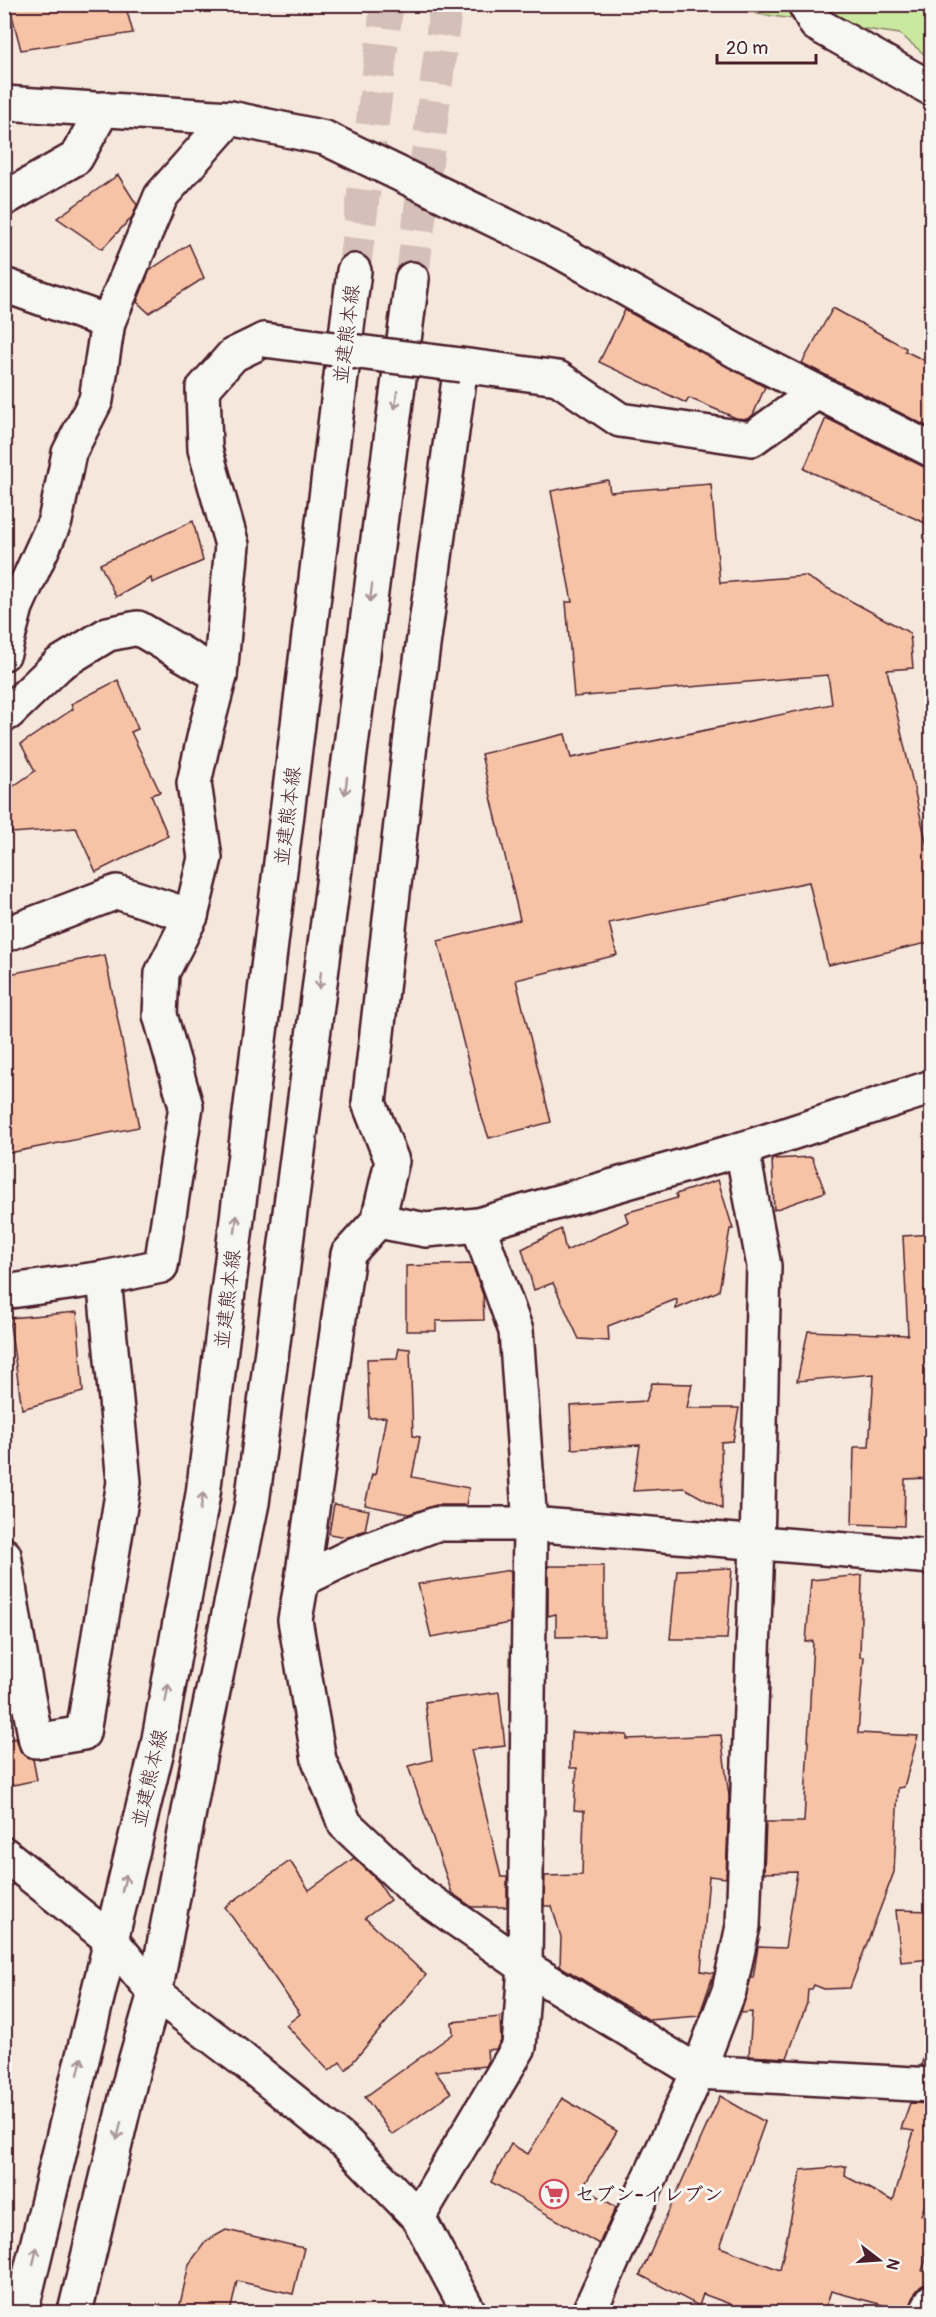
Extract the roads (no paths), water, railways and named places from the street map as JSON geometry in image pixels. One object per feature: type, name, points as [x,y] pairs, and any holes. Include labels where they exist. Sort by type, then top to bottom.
[{"type":"street","points":[[805,4],[816,24],[932,89]]},
{"type":"street","points":[[4,103],[230,118],[326,138],[559,251],[736,351],[932,450]]},
{"type":"street","points":[[4,199],[76,158],[104,109]]},
{"type":"street","points":[[4,653],[16,607],[56,521],[69,453],[96,400],[108,322],[161,196],[230,118]]},
{"type":"street","name":"並建熊本線","points":[[21,2313],[157,1750],[203,1494],[354,271]]},
{"type":"street","points":[[75,2313],[134,2069],[155,1993],[252,1503],[412,279]]},
{"type":"street","points":[[4,285],[108,322]]},
{"type":"street","points":[[4,1292],[104,1278],[161,1266],[186,1106],[160,1015],[162,974],[191,916],[205,858],[194,783],[220,675],[232,545],[205,449],[203,388],[233,355],[264,340],[558,378],[620,420],[753,439],[817,392]]},
{"type":"street","points":[[461,364],[412,727],[369,1103],[392,1161],[378,1221],[348,1254],[296,1620],[319,1760],[345,1824],[417,1892],[525,1967],[698,2072],[932,2085]]},
{"type":"street","points":[[6,712],[59,664],[108,634],[138,628],[220,675]]},
{"type":"street","points":[[4,935],[117,892],[191,916]]},
{"type":"street","points":[[378,1221],[426,1230],[478,1225],[742,1149],[932,1087]]},
{"type":"street","points":[[589,2313],[698,2072],[729,1991],[743,1926],[757,1544],[764,1266],[742,1149]]},
{"type":"street","points":[[418,2217],[519,2047],[525,1967],[530,1524],[516,1331],[478,1225]]},
{"type":"street","points":[[4,1555],[36,1741],[83,1733],[124,1482],[104,1278]]},
{"type":"street","points":[[302,1580],[353,1555],[436,1524],[530,1524],[932,1557]]},
{"type":"street","points":[[4,1854],[111,1940],[155,1993],[346,2143],[418,2217],[469,2313]]},
{"type":"street","points":[[927,2313],[932,2301]]},
{"type":"tunnel","points":[[354,271],[387,4]]},
{"type":"tunnel","points":[[412,279],[446,4]]},
{"type":"place","name":"セブン-イレブン","points":[[554,2194]]}]
